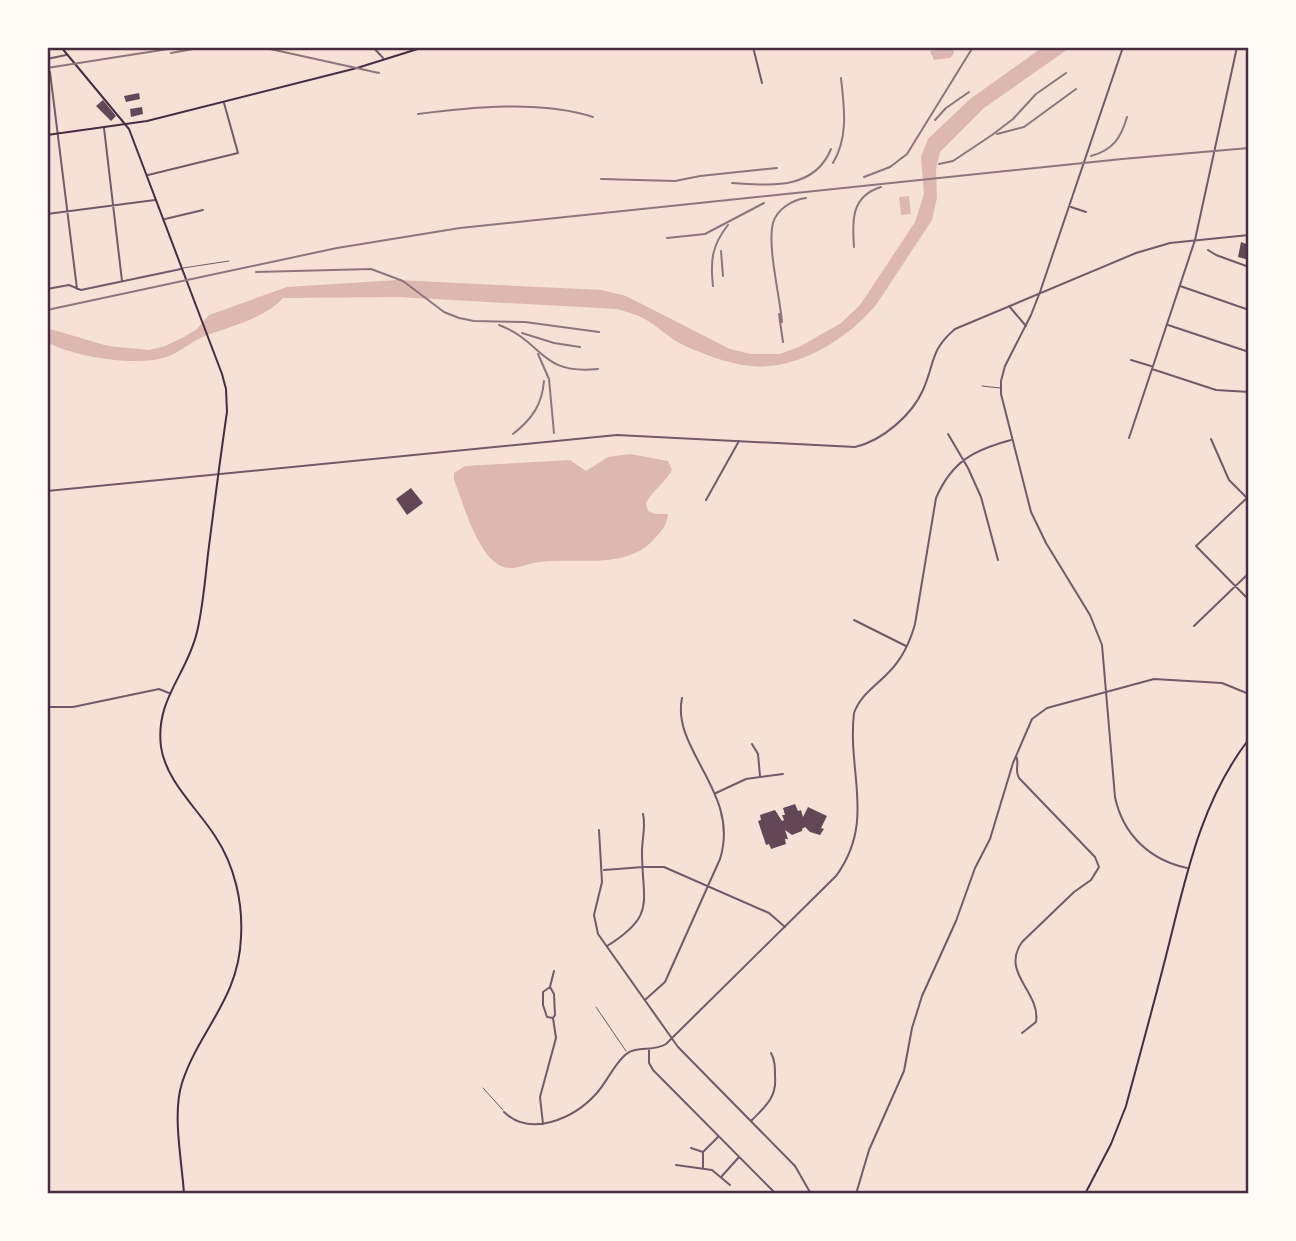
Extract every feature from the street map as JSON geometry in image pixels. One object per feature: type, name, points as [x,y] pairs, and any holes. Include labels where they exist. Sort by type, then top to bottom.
[{"type":"main road","points":[[61,47],[127,125],[202,318],[223,378],[227,398],[198,628],[189,657],[163,709],[161,727],[164,760],[224,852],[237,889],[242,926],[238,965],[233,983],[189,1067],[181,1088],[178,1112],[184,1194]]},
{"type":"main road","points":[[47,135],[127,125],[357,68],[424,47]]},
{"type":"main road","points":[[1085,1194],[1111,1144],[1126,1106],[1187,868],[1218,788],[1249,739]]},
{"type":"street","points":[[373,47],[383,59]]},
{"type":"street","points":[[753,47],[762,83]]},
{"type":"street","points":[[1122,47],[1041,292],[1005,366],[1000,388],[1031,512],[1046,543],[1085,605],[1103,648],[1115,797],[1121,818],[1130,834],[1147,850],[1163,860],[1187,868]]},
{"type":"street","points":[[1129,438],[1195,240],[1237,47]]},
{"type":"street","points":[[47,59],[67,54]]},
{"type":"street","points":[[50,72],[77,289]]},
{"type":"street","points":[[147,175],[238,153],[223,102]]},
{"type":"street","points":[[104,128],[122,281]]},
{"type":"street","points":[[47,214],[156,200]]},
{"type":"street","points":[[1070,206],[1086,212]]},
{"type":"street","points":[[163,219],[203,209]]},
{"type":"street","points":[[47,492],[617,435],[842,448],[861,446],[874,441],[916,402],[925,385],[932,358],[949,334],[967,322],[1136,253],[1170,243],[1249,235]]},
{"type":"street","points":[[1208,250],[1216,256],[1249,267]]},
{"type":"street","points":[[47,289],[69,285],[81,290],[182,268]]},
{"type":"street","points":[[1180,286],[1249,310]]},
{"type":"street","points":[[1009,305],[1026,326]]},
{"type":"street","points":[[1167,324],[1249,352]]},
{"type":"street","points":[[1130,360],[1216,390],[1249,392]]},
{"type":"street","points":[[948,434],[981,497],[998,560]]},
{"type":"street","points":[[1211,439],[1229,480],[1248,498],[1196,546],[1249,600]]},
{"type":"street","points":[[504,1112],[519,1122],[543,1124],[557,1120],[588,1102],[628,1053],[635,1049],[660,1047],[672,1039],[830,883],[850,853],[859,815],[854,713],[862,697],[888,674],[907,647],[915,624],[933,505],[944,480],[963,460],[984,447],[1011,440]]},
{"type":"street","points":[[706,500],[739,441]]},
{"type":"street","points":[[1194,626],[1249,573]]},
{"type":"street","points":[[854,621],[907,647]]},
{"type":"street","points":[[856,1194],[869,1150],[904,1071],[912,1028],[925,987],[990,839],[1016,755],[1028,726],[1038,713],[1106,691],[1161,678],[1222,682],[1249,694]]},
{"type":"street","points":[[47,707],[73,707],[159,689],[169,693]]},
{"type":"street","points":[[644,1000],[665,982],[720,859],[725,836],[723,814],[685,729],[681,713],[682,698]]},
{"type":"street","points":[[752,744],[758,754],[760,777]]},
{"type":"street","points":[[1016,755],[1016,772],[1019,778],[1095,857],[1099,867],[1095,876],[1021,942],[1017,950],[1016,972],[1031,996],[1037,1012],[1036,1022],[1022,1032]]},
{"type":"street","points":[[715,793],[746,779],[783,774]]},
{"type":"street","points":[[606,946],[628,932],[641,915],[645,898],[643,814]]},
{"type":"street","points":[[599,830],[603,870],[594,920],[596,930],[672,1039],[795,1167],[811,1194]]},
{"type":"street","points":[[603,870],[664,867],[769,913],[785,927]]},
{"type":"street","points":[[553,1018],[547,1017],[542,1005],[543,992],[550,987],[554,971]]},
{"type":"street","points":[[543,1124],[540,1097],[556,1038],[554,994],[550,987]]},
{"type":"street","points":[[649,1049],[652,1068],[776,1194]]},
{"type":"street","points":[[751,1121],[768,1104],[775,1092],[774,1059],[771,1053]]},
{"type":"street","points":[[703,1169],[703,1152],[719,1136]]},
{"type":"street","points":[[691,1148],[703,1152]]},
{"type":"street","points":[[721,1177],[739,1157]]},
{"type":"street","points":[[676,1165],[712,1170],[730,1185]]},
{"type":"lane","points":[[182,268],[229,261]]},
{"type":"lane","points":[[982,386],[1000,388]]},
{"type":"lane","points":[[596,1007],[628,1053]]},
{"type":"lane","points":[[483,1088],[504,1112]]},
{"type":"shaded area","points":[[1043,47],[1071,47],[984,108],[940,152],[936,169],[937,198],[932,220],[876,305],[837,340],[803,358],[769,366],[736,364],[678,342],[643,318],[617,309],[397,297],[283,298],[258,316],[202,337],[174,354],[141,361],[90,356],[47,342],[47,328],[108,346],[149,350],[184,337],[197,329],[209,315],[287,287],[397,280],[602,290],[626,296],[730,349],[751,354],[780,354],[801,346],[841,323],[860,305],[915,222],[924,194],[921,157],[928,139],[970,99]]},
{"type":"shaded area","points":[[953,48],[954,54],[950,58],[934,60],[930,51]]},
{"type":"shaded area","points":[[909,196],[911,214],[901,215],[899,197]]},
{"type":"shaded area","points":[[630,454],[668,461],[672,470],[646,503],[648,511],[668,514],[663,529],[645,548],[617,559],[555,561],[503,567],[486,553],[479,541],[454,480],[454,473],[465,466],[570,460],[586,471],[608,457]]},
{"type":"building","points":[[139,93],[140,99],[126,102],[124,96]]},
{"type":"building","points":[[103,100],[116,116],[111,121],[96,106]]},
{"type":"building","points":[[142,107],[143,114],[131,117],[130,109]]},
{"type":"building","points":[[1241,242],[1249,245],[1249,260],[1238,257]]},
{"type":"building","points":[[411,488],[423,503],[407,515],[396,499]]},
{"type":"building","points":[[795,804],[803,817],[808,807],[827,816],[821,828],[824,829],[820,835],[805,827],[792,835],[785,830],[788,839],[785,839],[786,844],[771,849],[769,844],[766,845],[758,821],[761,820],[760,815],[775,810],[782,821],[782,815],[785,815],[783,808]]},
{"type":"railway","points":[[47,68],[181,47]]},
{"type":"railway","points":[[171,53],[204,47]]},
{"type":"railway","points":[[261,47],[379,73]]},
{"type":"railway","points":[[864,177],[890,167],[907,154],[973,47]]},
{"type":"railway","points":[[939,164],[953,161],[992,135],[1013,119],[1036,94],[1066,73]]},
{"type":"railway","points":[[833,163],[843,132],[841,78]]},
{"type":"railway","points":[[997,134],[1024,127],[1076,89]]},
{"type":"railway","points":[[935,120],[946,108],[969,92]]},
{"type":"railway","points":[[418,114],[506,106],[552,108],[593,117]]},
{"type":"railway","points":[[1091,156],[1115,142],[1127,117]]},
{"type":"railway","points":[[47,310],[337,248],[460,228],[1249,148]]},
{"type":"railway","points":[[732,183],[775,184],[802,179],[823,163],[831,149]]},
{"type":"railway","points":[[601,179],[675,181],[777,168]]},
{"type":"railway","points":[[854,247],[854,219],[859,203],[871,191],[881,187]]},
{"type":"railway","points":[[782,322],[773,258],[773,223],[778,213],[786,206],[806,198]]},
{"type":"railway","points":[[667,238],[705,234],[764,203]]},
{"type":"railway","points":[[713,286],[713,254],[718,239],[728,225]]},
{"type":"railway","points":[[721,251],[723,276]]},
{"type":"railway","points":[[256,272],[371,269],[403,281],[444,312],[459,318],[525,322],[599,332]]},
{"type":"railway","points":[[779,314],[783,342]]},
{"type":"railway","points":[[499,325],[514,332],[543,356],[564,367],[579,370],[598,369]]},
{"type":"railway","points":[[522,333],[554,343],[580,347]]},
{"type":"railway","points":[[538,354],[549,379],[554,433]]},
{"type":"railway","points":[[513,434],[535,411],[544,381]]}]
